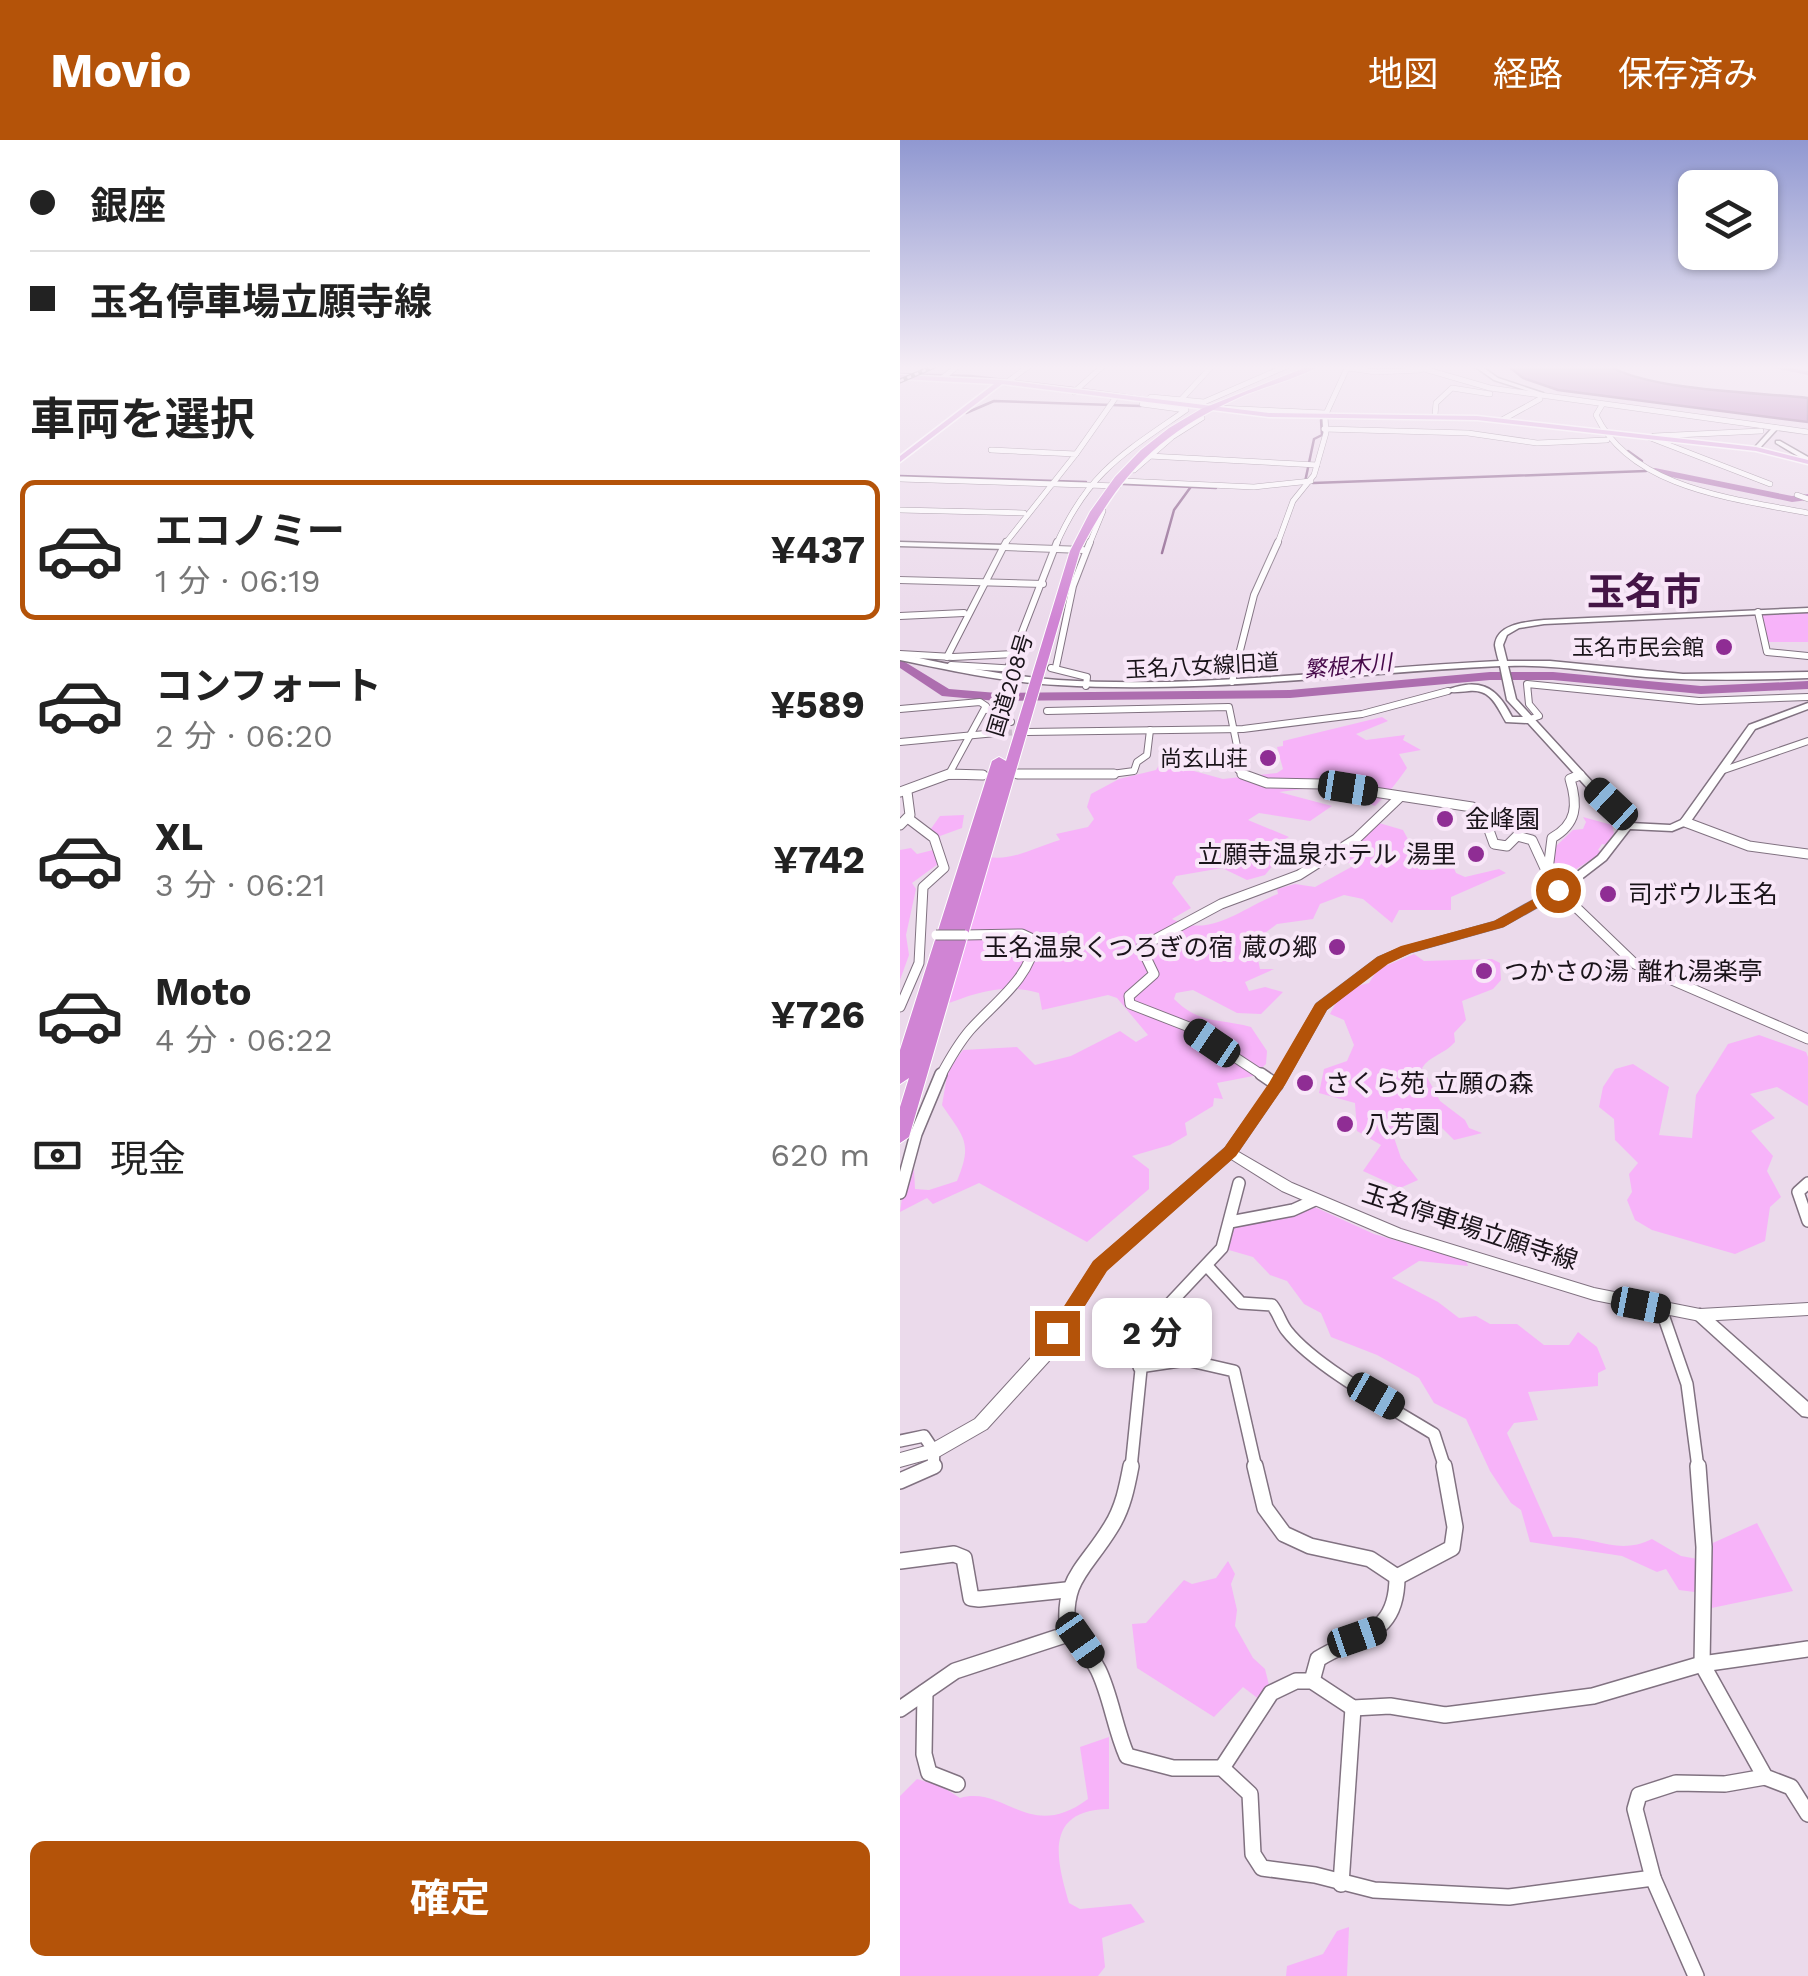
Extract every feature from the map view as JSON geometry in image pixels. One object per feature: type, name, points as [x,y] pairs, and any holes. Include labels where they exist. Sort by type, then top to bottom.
[{"type":"highway","name":"国道208号","points":[[900,1136],[1027,680],[1070,550],[1108,484],[1136,452]]},
{"type":"highway","name":"国道208号","points":[[900,1078],[1011,722],[1023,703]]},
{"type":"main road","points":[[1768,452],[1808,461]]},
{"type":"main road","points":[[900,1460],[934,1451],[981,1424],[1004,1403],[1043,1356],[1100,1266],[1230,1152]]},
{"type":"main road","name":"玉名停車場立願寺線","points":[[1230,1152],[1315,1200],[1396,1233],[1594,1294],[1700,1315],[1808,1309]]},
{"type":"street","points":[[1027,452],[1076,454]]},
{"type":"street","points":[[1008,668],[1043,584],[1070,550],[1125,452]]},
{"type":"street","points":[[1108,484],[1154,452]]},
{"type":"street","points":[[1232,682],[1254,595],[1272,560],[1293,501],[1309,482],[1320,452]]},
{"type":"street","points":[[1624,452],[1643,468],[1736,498],[1808,512]]},
{"type":"street","points":[[1686,452],[1770,484]]},
{"type":"street","points":[[1057,482],[1056,478],[1076,454]]},
{"type":"street","points":[[1149,456],[1317,465]]},
{"type":"street","points":[[900,479],[1254,487],[1309,482]]},
{"type":"street","points":[[946,657],[964,613],[1024,513],[1057,482]]},
{"type":"street","points":[[1797,495],[1808,499]]},
{"type":"street","points":[[900,510],[1024,513]]},
{"type":"street","points":[[900,544],[1070,550]]},
{"type":"street","points":[[1056,667],[1073,586],[1070,550]]},
{"type":"street","points":[[900,580],[1043,584]]},
{"type":"street","points":[[1626,826],[1611,804],[1580,776],[1512,700],[1499,639],[1508,630],[1526,624],[1808,610]]},
{"type":"street","points":[[1758,612],[1766,652],[1808,656]]},
{"type":"street","points":[[900,616],[964,613]]},
{"type":"street","points":[[900,655],[1014,654]]},
{"type":"street","name":"玉名八女線旧道","points":[[900,655],[967,674],[1130,688],[1550,664],[1692,677],[1808,675]]},
{"type":"street","points":[[914,660],[1008,668],[1027,680]]},
{"type":"street","points":[[1044,668],[1056,667],[1087,678],[1086,686]]},
{"type":"street","points":[[1028,732],[1232,730],[1362,714],[1448,691],[1487,687],[1496,692],[1509,720],[1527,720],[1538,716],[1529,704],[1527,684],[1699,701],[1808,696]]},
{"type":"street","points":[[900,708],[980,702],[987,710],[994,710],[994,720],[1011,722]]},
{"type":"street","points":[[1626,826],[1672,828],[1685,822],[1752,727],[1808,706]]},
{"type":"street","points":[[1047,711],[1229,707],[1237,746],[1235,769],[1256,781],[1322,784],[1472,807],[1484,816],[1494,844],[1507,846],[1517,836],[1537,845],[1549,877],[1635,964],[1808,1039]]},
{"type":"street","points":[[949,774],[968,734],[987,710]]},
{"type":"street","points":[[1018,774],[1104,775],[1134,771],[1137,762],[1148,755],[1150,730]]},
{"type":"street","points":[[900,742],[996,733]]},
{"type":"street","points":[[1722,771],[1808,740]]},
{"type":"street","points":[[900,1007],[919,963],[923,887],[944,868],[928,828],[904,822],[903,792],[949,774],[983,775]]},
{"type":"street","points":[[1548,871],[1552,838],[1572,826],[1576,817],[1570,779],[1580,776]]},
{"type":"street","points":[[1276,1085],[1188,1027],[1130,1004],[1129,996],[1154,974],[1140,947],[1221,904],[1299,874],[1356,839],[1401,796]]},
{"type":"street","points":[[1685,822],[1749,846],[1808,854]]},
{"type":"street","points":[[1230,1152],[1276,1085],[1321,1007],[1375,964],[1406,950],[1499,924],[1560,889],[1602,858],[1626,826]]},
{"type":"street","points":[[900,1193],[932,1086],[963,1039],[1012,991],[1036,946],[1035,940],[1022,934],[921,935]]},
{"type":"street","points":[[1068,1634],[1064,1614],[1066,1590],[1121,1508],[1141,1386],[1139,1346],[1145,1330],[1222,1248],[1239,1183]]},
{"type":"street","points":[[1808,1183],[1798,1192],[1797,1199],[1808,1221]]},
{"type":"street","points":[[1230,1222],[1293,1210],[1315,1200]]},
{"type":"street","points":[[1207,1266],[1241,1304],[1278,1309],[1284,1330],[1300,1343],[1348,1380],[1434,1434],[1441,1447],[1445,1481],[1457,1522],[1456,1541],[1451,1550],[1397,1577]]},
{"type":"street","points":[[1661,1309],[1686,1384],[1696,1443],[1704,1547],[1702,1664],[1765,1777]]},
{"type":"street","points":[[1700,1315],[1808,1411]]},
{"type":"street","points":[[1139,1367],[1167,1358],[1189,1359],[1234,1371],[1265,1508],[1273,1526],[1310,1549],[1364,1557],[1397,1577]]},
{"type":"street","points":[[900,1441],[924,1436],[934,1451],[934,1468],[900,1482]]},
{"type":"street","points":[[900,1560],[954,1554],[964,1558],[971,1598],[982,1602],[1029,1592],[1066,1590]]},
{"type":"street","points":[[1312,1681],[1318,1658],[1338,1644],[1390,1622],[1399,1604],[1397,1577]]},
{"type":"street","points":[[900,1709],[955,1671],[1068,1634],[1080,1640],[1102,1670],[1114,1731],[1127,1756],[1173,1768],[1222,1768],[1250,1794],[1252,1854],[1262,1868],[1342,1884],[1509,1898],[1654,1878]]},
{"type":"street","points":[[1222,1768],[1271,1694],[1296,1681],[1312,1681],[1352,1708],[1390,1706],[1444,1715],[1593,1696],[1702,1664],[1808,1648]]},
{"type":"street","points":[[925,1692],[924,1754],[929,1774],[956,1784]]},
{"type":"street","points":[[1342,1884],[1352,1708]]},
{"type":"street","points":[[1696,1976],[1654,1878],[1636,1809],[1639,1795],[1676,1783],[1725,1784],[1765,1777],[1792,1787],[1808,1814]]},
{"type":"shaded area","points":[[1808,612],[1808,642],[1765,642],[1760,613]]},
{"type":"shaded area","points":[[1382,717],[1388,721],[1356,734],[1366,740],[1405,735],[1403,740],[1421,750],[1399,754],[1407,768],[1375,806],[1326,786],[1279,792],[1332,806],[1310,821],[1259,813],[1248,820],[1289,837],[1279,842],[1280,857],[1265,875],[1247,880],[1222,868],[1176,876],[1172,883],[1191,908],[1172,919],[1200,926],[1213,924],[1278,894],[1277,889],[1295,884],[1315,887],[1353,866],[1337,854],[1379,823],[1403,830],[1410,843],[1419,842],[1425,862],[1420,870],[1434,870],[1451,861],[1456,873],[1465,877],[1499,869],[1506,873],[1451,897],[1451,910],[1399,910],[1392,923],[1363,899],[1344,895],[1320,904],[1313,919],[1277,924],[1254,941],[1260,969],[1274,969],[1245,982],[1249,991],[1265,987],[1283,992],[1261,1014],[1237,1013],[1193,990],[1176,993],[1174,999],[1192,1013],[1251,1027],[1267,1051],[1266,1064],[1253,1076],[1217,1083],[1223,1099],[1214,1098],[1213,1106],[1185,1123],[1187,1135],[1170,1145],[1132,1156],[1149,1169],[1149,1189],[1087,1242],[979,1183],[933,1204],[927,1198],[900,1212],[903,1191],[914,1169],[915,1189],[929,1190],[957,1181],[964,1141],[942,1105],[948,1070],[963,1050],[1017,1047],[1035,1065],[1071,1056],[1120,1031],[1136,1042],[1148,1035],[1117,998],[1108,995],[1042,1010],[1039,993],[1003,989],[944,1005],[988,857],[1024,853],[1060,840],[1056,834],[1088,827],[1094,819],[1087,807],[1091,794],[1119,779],[1156,770],[1161,762],[1223,779],[1277,773],[1283,769],[1277,747],[1283,746],[1283,741]]},
{"type":"shaded area","points":[[964,815],[962,828],[940,836],[942,861],[912,883],[916,889],[906,935],[909,955],[900,980],[900,850],[911,848],[917,854],[933,850],[928,833],[940,816]]},
{"type":"shaded area","points":[[1583,817],[1612,825],[1614,833],[1608,845],[1602,844],[1598,850],[1603,852],[1559,880],[1554,872],[1564,870],[1554,868],[1554,848],[1573,830],[1583,829]]},
{"type":"shaded area","points":[[1414,954],[1424,961],[1492,959],[1500,963],[1501,980],[1493,989],[1462,1001],[1466,1020],[1454,1033],[1455,1042],[1422,1068],[1440,1101],[1465,1120],[1469,1128],[1482,1133],[1454,1140],[1428,1114],[1414,1116],[1391,1129],[1401,1158],[1418,1180],[1400,1188],[1363,1171],[1381,1145],[1357,1131],[1355,1103],[1319,1093],[1324,1069],[1347,1061],[1354,1045],[1344,1020],[1330,1014],[1337,1001],[1350,990],[1369,983],[1378,969]]},
{"type":"shaded area","points":[[1759,1035],[1806,1052],[1808,1057],[1808,1106],[1777,1087],[1750,1094],[1775,1118],[1751,1131],[1773,1156],[1767,1171],[1781,1197],[1770,1207],[1765,1241],[1735,1254],[1652,1230],[1635,1220],[1627,1200],[1632,1192],[1629,1174],[1638,1163],[1615,1140],[1614,1119],[1599,1107],[1603,1087],[1615,1069],[1633,1064],[1669,1087],[1659,1135],[1692,1138],[1696,1095],[1728,1044]]},
{"type":"shaded area","points":[[1308,1204],[1374,1234],[1466,1261],[1468,1266],[1419,1261],[1392,1278],[1459,1318],[1476,1316],[1490,1324],[1517,1324],[1544,1345],[1569,1345],[1578,1332],[1597,1347],[1606,1369],[1598,1373],[1598,1386],[1528,1392],[1538,1420],[1514,1423],[1507,1433],[1553,1537],[1627,1546],[1652,1539],[1681,1556],[1703,1560],[1704,1547],[1757,1523],[1793,1591],[1702,1610],[1702,1593],[1679,1590],[1666,1569],[1657,1572],[1622,1556],[1530,1542],[1521,1510],[1511,1503],[1490,1471],[1466,1419],[1434,1403],[1419,1378],[1377,1355],[1331,1337],[1321,1313],[1304,1304],[1287,1281],[1270,1275],[1253,1257],[1222,1248],[1230,1222]]},
{"type":"shaded area","points":[[1228,1561],[1235,1574],[1231,1584],[1237,1610],[1235,1626],[1253,1658],[1265,1669],[1271,1693],[1266,1701],[1257,1695],[1260,1700],[1243,1687],[1214,1717],[1137,1668],[1132,1624],[1146,1623],[1184,1580],[1192,1584],[1216,1578]]},
{"type":"shaded area","points":[[1109,1737],[1109,1809],[1074,1818],[1064,1828],[1059,1854],[1069,1903],[1080,1909],[1131,1904],[1145,1922],[1102,1938],[1105,1967],[1098,1976],[900,1976],[900,1796],[917,1779],[941,1786],[960,1798],[991,1799],[1033,1815],[1067,1811],[1088,1799],[1080,1747]]},
{"type":"shaded area","points":[[1349,1927],[1347,1976],[1286,1976],[1287,1966],[1323,1954],[1337,1931]]},
{"type":"waterway","points":[[1305,482],[1311,452]]},
{"type":"waterway","points":[[1629,452],[1642,461]]},
{"type":"waterway","points":[[1313,483],[1646,471]]},
{"type":"waterway","points":[[1655,471],[1792,499],[1808,497]]},
{"type":"waterway","points":[[900,476],[1086,482]]},
{"type":"waterway","points":[[1123,484],[1216,488]]},
{"type":"waterway","points":[[1162,553],[1174,510],[1190,488]]},
{"type":"waterway","name":"繁根木川","points":[[900,663],[946,693],[997,697],[1290,694],[1490,676],[1553,676],[1701,690],[1808,685]]},
{"type":"tunnel","points":[[996,733],[1026,732]]},
{"type":"place","name":"玉名市民会館","points":[[1724,647]]},
{"type":"place","name":"尚玄山荘","points":[[1268,758]]},
{"type":"place","name":"金峰園","points":[[1445,819]]},
{"type":"place","name":"立願寺温泉ホテル 湯里","points":[[1476,854]]},
{"type":"place","name":"司ボウル玉名","points":[[1608,894]]},
{"type":"place","name":"玉名温泉くつろぎの宿 蔵の郷","points":[[1337,947]]},
{"type":"place","name":"つかさの湯 離れ湯楽亭","points":[[1484,971]]},
{"type":"place","name":"さくら苑 立願の森","points":[[1305,1083]]},
{"type":"place","name":"八芳園","points":[[1345,1124]]},
{"type":"district","name":"玉名市","points":[[1644,592]]},
{"type":"route","points":[[1057,1333],[1100,1266],[1230,1152],[1276,1085],[1321,1007],[1382,960],[1499,924],[1558,890]]}]
